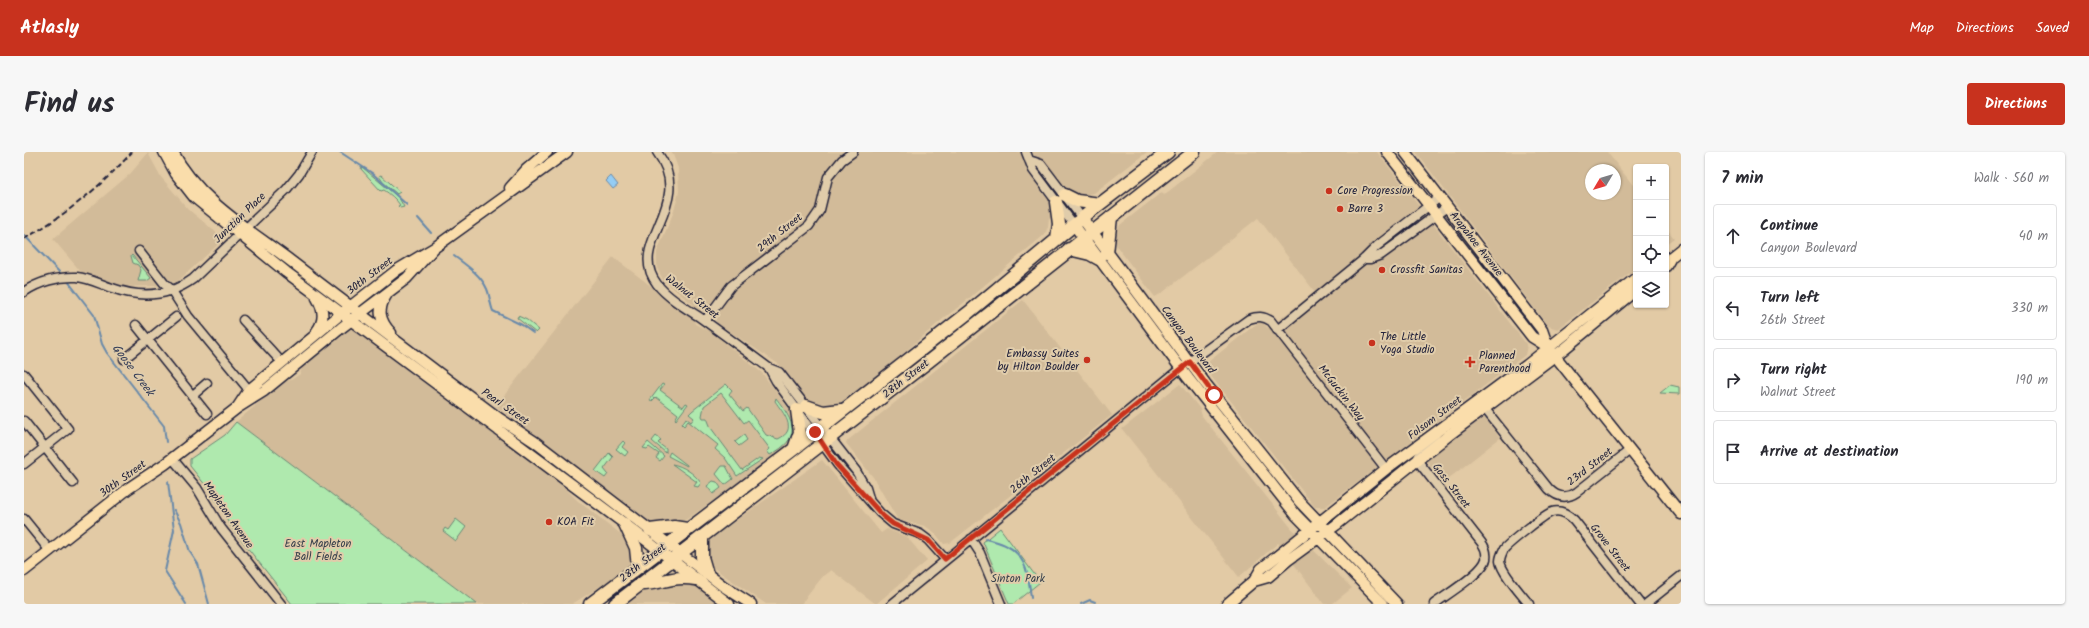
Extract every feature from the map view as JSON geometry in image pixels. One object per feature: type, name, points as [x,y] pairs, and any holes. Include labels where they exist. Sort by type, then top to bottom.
[{"type":"highway","name":"28th Street","points":[[590,604],[663,547],[794,449],[968,313],[1100,204],[1168,152]]},
{"type":"highway","name":"28th Street","points":[[615,604],[827,441],[1194,152]]},
{"type":"highway","points":[[1058,238],[1061,199],[1100,204]]},
{"type":"highway","points":[[1069,250],[1103,256],[1111,218]]},
{"type":"highway","points":[[794,449],[800,432],[802,408],[823,412],[845,409]]},
{"type":"highway","points":[[625,524],[636,548],[638,567]]},
{"type":"highway","points":[[650,530],[674,527],[687,529]]},
{"type":"highway","points":[[641,584],[652,584],[672,577],[701,576],[702,537]]},
{"type":"main road","points":[[164,152],[176,174],[194,197],[243,230]]},
{"type":"main road","points":[[173,152],[196,187],[243,230]]},
{"type":"main road","name":"30th Street","points":[[500,199],[526,170],[547,152]]},
{"type":"main road","name":"30th Street","points":[[237,408],[249,390],[397,270],[434,248],[567,152]]},
{"type":"main road","name":"Arapahoe Avenue","points":[[1387,152],[1532,336],[1551,351],[1681,514]]},
{"type":"main road","name":"Arapahoe Avenue","points":[[1405,152],[1542,330],[1551,351]]},
{"type":"main road","name":"Canyon Boulevard","points":[[1078,222],[1181,368],[1266,478],[1310,530],[1383,604]]},
{"type":"main road","name":"Pearl Street","points":[[243,230],[312,292],[625,524],[663,547],[701,576],[730,604]]},
{"type":"main road","name":"Pearl Street","points":[[243,230],[350,307],[500,419],[535,442],[650,530],[663,547]]},
{"type":"main road","name":"30th Street","points":[[24,571],[130,488],[237,408],[264,391],[351,320],[407,278],[434,248]]},
{"type":"main road","points":[[1669,259],[1681,249]]},
{"type":"main road","name":"Canyon Boulevard","points":[[1103,256],[1190,362],[1299,501],[1397,604]]},
{"type":"main road","name":"Folsom Street","points":[[1254,581],[1268,577],[1417,460],[1485,409],[1633,281]]},
{"type":"main road","points":[[393,287],[383,301],[380,314],[387,328],[405,348]]},
{"type":"main road","points":[[312,292],[320,304],[323,313],[322,323],[314,336]]},
{"type":"main road","name":"Folsom Street","points":[[1227,604],[1254,581],[1261,570],[1386,469],[1633,292]]},
{"type":"main road","name":"Pearl Street","points":[[701,576],[751,604]]},
{"type":"street","name":"Junction Place","points":[[24,292],[46,282],[74,277],[131,293],[157,294],[172,291],[193,279],[291,184],[312,152]]},
{"type":"street","name":"Walnut Street","points":[[657,152],[668,171],[670,190],[666,208],[649,249],[649,261],[652,274],[663,290],[769,368],[776,381],[802,408],[827,441],[861,479],[869,498],[886,519],[900,527],[920,534],[928,540],[945,559]]},
{"type":"street","name":"29th Street","points":[[705,321],[731,286],[809,226],[820,210],[828,177],[842,160],[853,152]]},
{"type":"street","name":"Canyon Boulevard","points":[[1028,156],[1041,164],[1061,199],[1078,222]]},
{"type":"street","points":[[1277,330],[1364,259],[1377,246],[1440,197]]},
{"type":"street","points":[[1364,259],[1374,259],[1381,255],[1447,207]]},
{"type":"street","points":[[138,251],[172,291],[188,316],[249,390]]},
{"type":"street","name":"McGuckin Way","points":[[1190,362],[1249,319],[1257,316],[1264,317],[1277,330],[1386,469]]},
{"type":"street","points":[[124,359],[176,317]]},
{"type":"street","points":[[243,320],[277,357]]},
{"type":"street","points":[[136,325],[207,414]]},
{"type":"street","name":"26th Street","points":[[892,604],[945,559],[1190,362]]},
{"type":"street","points":[[24,374],[68,429],[24,464]]},
{"type":"street","points":[[192,396],[207,383]]},
{"type":"street","name":"23rd Street","points":[[1485,409],[1549,489],[1561,496],[1571,496],[1630,450]]},
{"type":"street","points":[[24,421],[73,483]]},
{"type":"street","name":"Goss Street","points":[[1434,604],[1483,566],[1486,556],[1481,542],[1417,460],[1420,452],[1434,440],[1437,432]]},
{"type":"street","name":"Mapleton Avenue","points":[[172,458],[197,488],[221,528],[281,604]]},
{"type":"street","name":"Grove Street","points":[[1529,604],[1503,570],[1500,562],[1501,555],[1505,548],[1543,517],[1552,512],[1558,511],[1567,514],[1578,524],[1640,604]]},
{"type":"street","points":[[24,519],[50,551]]},
{"type":"street","points":[[971,539],[980,553],[1001,604]]},
{"type":"street","points":[[1646,604],[1681,576]]},
{"type":"shaded area","points":[[672,152],[1147,152],[1094,193],[1085,195],[1078,193],[1049,219],[1048,227],[1044,235],[944,318],[842,406],[824,410],[805,400],[781,370],[780,365],[717,323],[714,316],[706,311],[701,311],[663,280],[657,268],[657,252],[674,211],[679,192],[678,168]]},
{"type":"shaded area","points":[[1218,152],[1377,152],[1527,345],[1525,355],[1325,507],[1315,507],[1203,366],[1260,321],[1268,328],[1315,292],[1258,218],[1155,297],[1118,248],[1115,241],[1116,232],[1120,225],[1162,192],[1164,195]]},
{"type":"shaded area","points":[[1416,152],[1607,152],[1616,164],[1585,164],[1585,200],[1621,200],[1621,170],[1633,185],[1633,270],[1558,329],[1548,326]]},
{"type":"shaded area","points":[[148,153],[161,177],[188,209],[224,239],[177,282],[154,286],[121,287],[82,273],[53,239],[130,174]]},
{"type":"shaded area","points":[[1669,232],[1674,238],[1669,242]]},
{"type":"shaded area","points":[[613,257],[694,319],[695,324],[711,332],[762,373],[791,412],[797,428],[790,445],[776,457],[681,523],[657,526],[651,524],[496,406]]},
{"type":"shaded area","points":[[1023,300],[1112,415],[950,543],[944,544],[934,532],[925,526],[898,520],[873,477],[846,443]]},
{"type":"shaded area","points":[[349,330],[355,330],[561,484],[578,501],[626,538],[631,543],[633,561],[628,569],[572,604],[477,604],[236,422],[285,381],[291,380],[300,374],[303,365]]},
{"type":"shaded area","points":[[1180,384],[1200,409],[1202,416],[1293,530],[1352,588],[1332,604],[1324,604],[1278,543],[1239,577],[1122,429]]},
{"type":"shaded area","points":[[1480,418],[1485,418],[1500,438],[1443,483],[1426,460],[1427,458]]},
{"type":"shaded area","points":[[822,460],[881,533],[887,529],[907,537],[927,561],[876,604],[831,570],[823,576],[801,604],[766,604],[712,567],[708,562],[708,544],[714,536]]},
{"type":"shaded area","points":[[687,582],[700,588],[720,604],[627,604],[647,589]]},
{"type":"green space","points":[[362,167],[399,198],[404,207],[400,208],[398,206],[400,205],[393,197],[384,190],[381,191],[361,169]]},
{"type":"green space","points":[[381,175],[400,192],[397,194],[383,182],[379,176]]},
{"type":"green space","points":[[132,255],[151,278],[147,281],[138,281],[141,270],[138,265],[133,263]]},
{"type":"green space","points":[[518,316],[527,320],[539,330],[536,333],[517,318]]},
{"type":"green space","points":[[662,384],[664,385],[660,390],[683,407],[686,403],[688,404],[676,420],[675,419],[678,414],[656,397],[652,401],[650,400]]},
{"type":"green space","points":[[726,384],[732,390],[729,394],[743,411],[747,408],[766,435],[778,439],[788,431],[787,421],[775,401],[776,398],[788,415],[792,430],[791,436],[787,442],[780,449],[770,455],[767,451],[770,449],[748,420],[744,423],[721,393],[704,406],[703,418],[707,418],[711,428],[742,470],[759,458],[763,459],[737,476],[725,458],[715,449],[718,445],[688,421],[684,426],[682,424],[686,418],[691,422],[694,418],[689,414]]},
{"type":"green space","points":[[1670,385],[1679,387],[1679,394],[1660,393]]},
{"type":"green space","name":"East Mapleton Ball Fields","points":[[236,422],[477,604],[292,604],[231,527],[210,491],[190,466],[190,459],[225,435]]},
{"type":"green space","points":[[744,435],[747,440],[739,446],[735,442]]},
{"type":"green space","points":[[656,436],[661,440],[658,443],[666,449],[666,453],[652,441]]},
{"type":"green space","points":[[623,441],[625,443],[622,447],[628,452],[625,456],[616,449]]},
{"type":"green space","points":[[648,442],[664,456],[660,461],[656,458],[659,454],[649,447],[647,449],[643,448]]},
{"type":"green space","points":[[670,452],[687,465],[687,466],[668,456]]},
{"type":"green space","points":[[609,453],[613,457],[604,469],[608,474],[605,478],[595,471]]},
{"type":"green space","points":[[672,464],[684,468],[692,473],[701,483],[698,487],[694,486],[697,482]]},
{"type":"green space","points":[[722,466],[726,466],[733,479],[725,485],[716,474]]},
{"type":"green space","points":[[713,481],[717,482],[721,488],[713,494],[707,486]]},
{"type":"green space","points":[[456,519],[466,527],[456,541],[443,531],[445,528],[448,530]]},
{"type":"green space","name":"Sinton Park","points":[[1000,528],[1040,582],[1013,604],[1009,604],[983,542]]},
{"type":"water","points":[[611,176],[618,185],[613,189],[606,181]]},
{"type":"waterway","points":[[340,152],[372,173],[407,205]]},
{"type":"waterway","points":[[418,218],[431,233]]},
{"type":"waterway","name":"Goose Creek","points":[[24,235],[63,276]]},
{"type":"waterway","points":[[454,256],[481,279],[487,289],[493,311],[522,325],[533,333]]},
{"type":"waterway","name":"Goose Creek","points":[[67,280],[94,315],[102,344],[107,353],[164,426],[166,442]]},
{"type":"waterway","name":"Goose Creek","points":[[168,482],[174,530],[165,571],[186,604]]},
{"type":"waterway","name":"Goose Creek","points":[[174,510],[181,523],[190,552],[198,564],[209,604]]},
{"type":"waterway","points":[[986,539],[1005,545],[1014,550],[1019,556],[1026,569],[1031,598]]},
{"type":"waterway","points":[[1081,604],[1090,600],[1095,602]]},
{"type":"railway","points":[[24,239],[68,211],[95,189],[132,152]]},
{"type":"place","name":"Core Progression","points":[[1329,191]]},
{"type":"place","name":"Barre 3","points":[[1340,209]]},
{"type":"place","name":"Crossfit Sanitas","points":[[1382,270]]},
{"type":"place","name":"The Little Yoga Studio","points":[[1372,343]]},
{"type":"place","name":"Embassy Suites by Hilton Boulder","points":[[1087,360]]},
{"type":"place","name":"Planned Parenthood","points":[[1470,362]]},
{"type":"place","name":"KOA Fit","points":[[549,522]]},
{"type":"route","points":[[815,432],[836,464],[858,489],[869,498],[886,519],[893,524],[920,534],[933,544],[945,559],[1190,362],[1214,395]]}]
